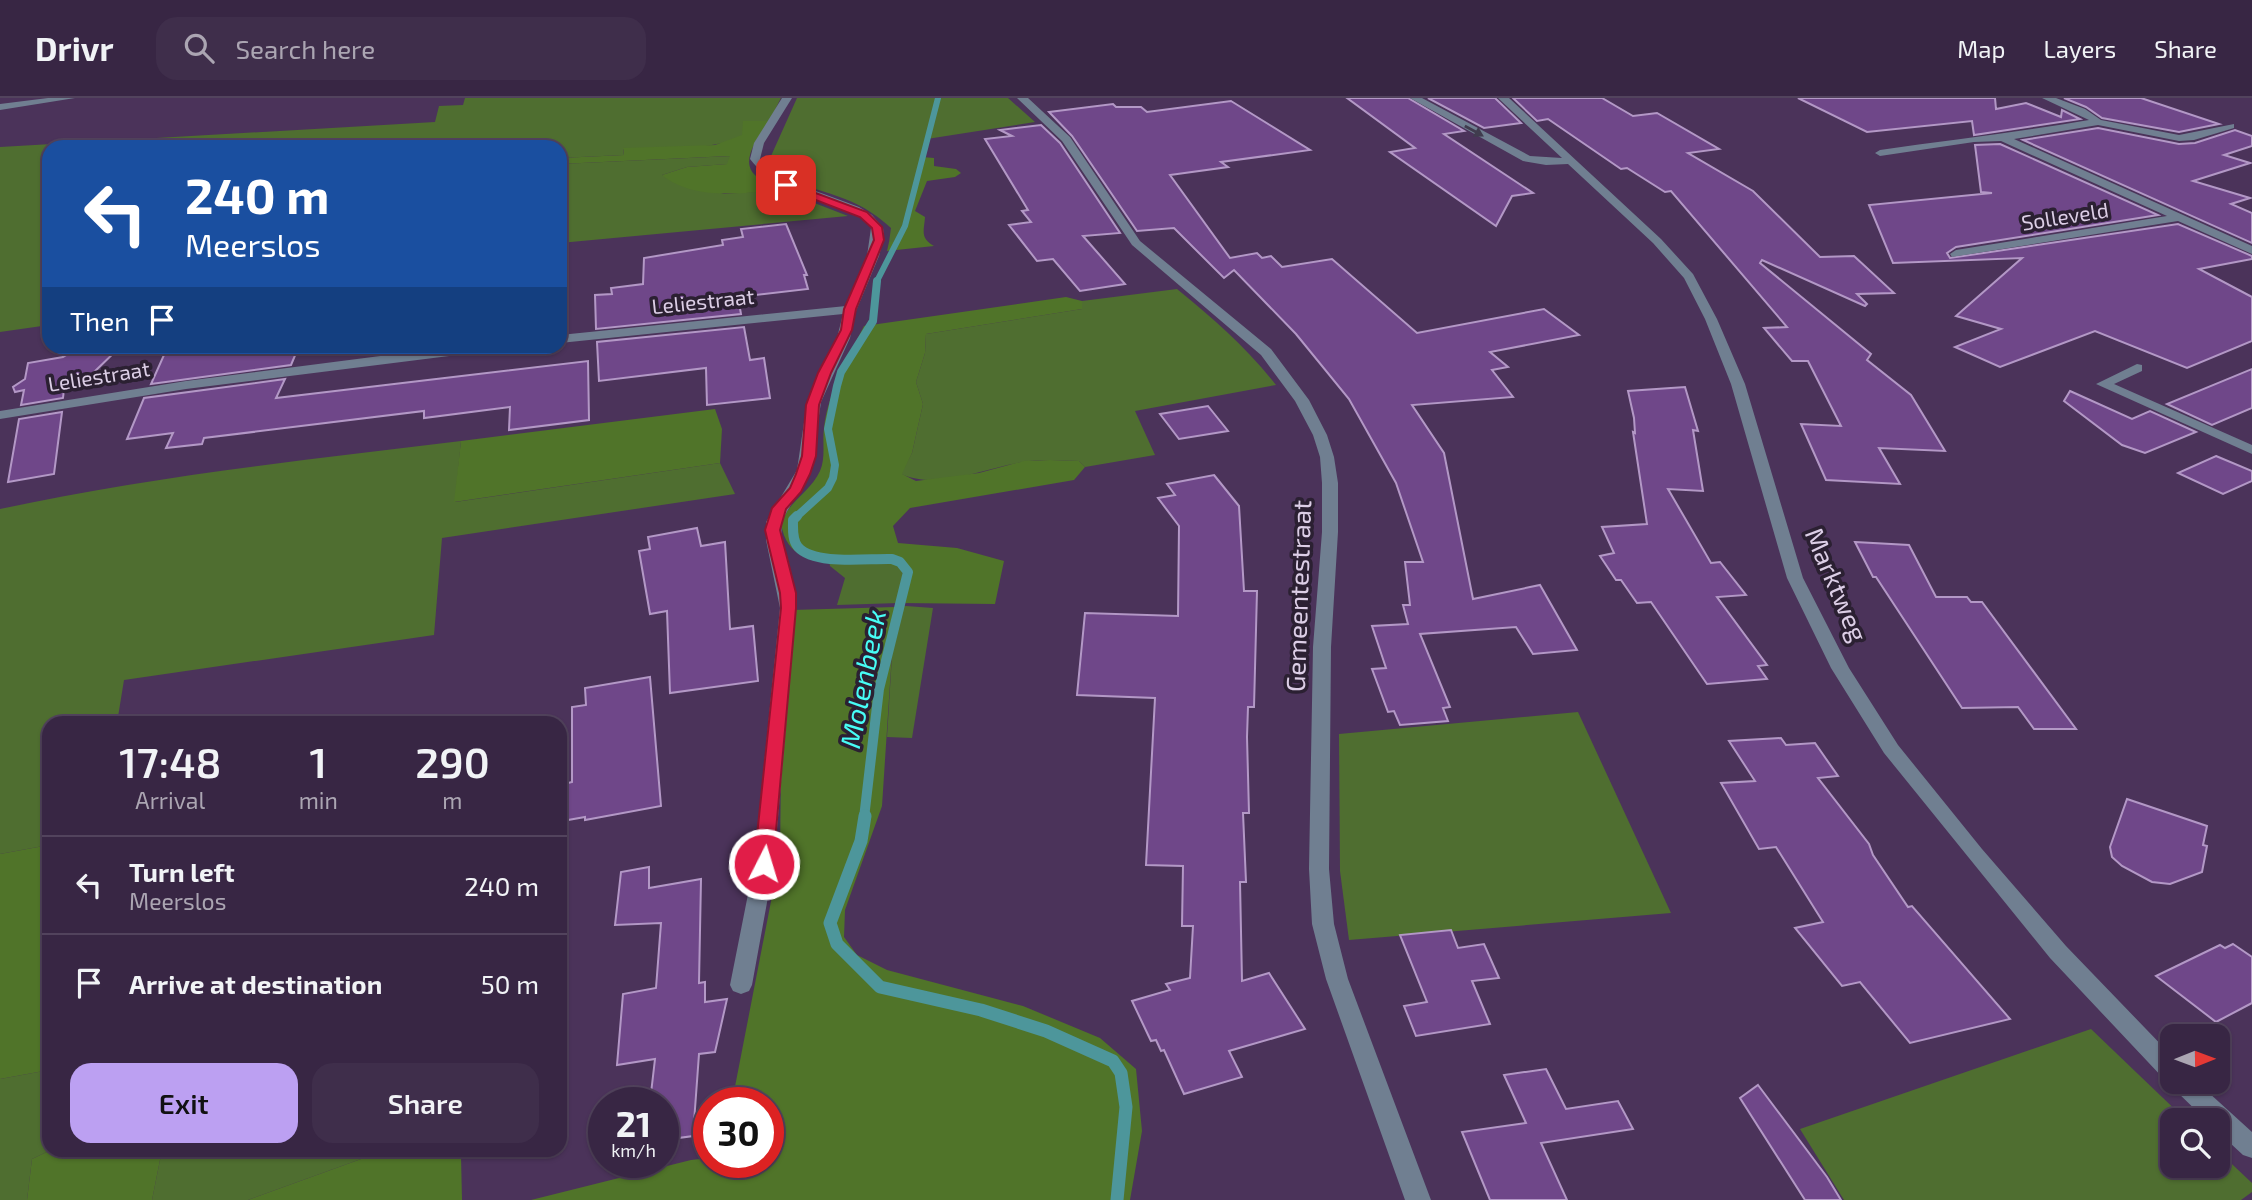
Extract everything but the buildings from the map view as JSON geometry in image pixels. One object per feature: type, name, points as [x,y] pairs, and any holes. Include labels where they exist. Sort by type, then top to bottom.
[{"type":"street","points":[[0,107],[70,98]]},
{"type":"street","points":[[741,985],[764,864],[788,608],[788,593],[773,530],[779,508],[796,489],[809,456],[813,405],[824,373],[846,330],[850,309],[879,240],[877,227],[852,208],[786,185],[760,168],[755,159],[759,143],[787,98]]},
{"type":"street","name":"Gemeentestraat","points":[[1022,98],[1066,139],[1136,243],[1266,352],[1302,400],[1320,435],[1327,457],[1330,483],[1330,532],[1321,689],[1318,869],[1324,924],[1338,979],[1418,1200]]},
{"type":"street","points":[[1415,98],[1527,159],[1546,162],[1571,161]]},
{"type":"street","name":"Marktweg","points":[[1503,98],[1657,241],[1689,277],[1711,319],[1738,384],[1795,578],[1840,668],[1891,749],[2058,952],[2160,1059]]},
{"type":"street","name":"Solleveld","points":[[2046,98],[2081,111],[2098,122]]},
{"type":"street","name":"Solleveld","points":[[1880,153],[1974,139],[2003,138],[2098,122],[2179,138],[2194,137],[2230,126]]},
{"type":"street","name":"Solleveld","points":[[2003,138],[2252,250]]},
{"type":"street","name":"Solleveld","points":[[1956,254],[2180,217]]},
{"type":"street","name":"Leliestraat","points":[[567,339],[791,313],[850,309]]},
{"type":"street","name":"Leliestraat","points":[[0,415],[247,376],[430,354]]},
{"type":"street","points":[[2137,368],[2103,384],[2252,450]]},
{"type":"street","points":[[2195,1094],[2252,1148]]},
{"type":"green space","points":[[465,98],[781,98],[767,122],[735,139],[698,147],[623,149],[624,155],[567,158],[567,140],[122,140],[435,122],[439,106],[463,105]]},
{"type":"green space","points":[[797,98],[1008,98],[1035,122],[927,139],[899,242],[889,242],[891,228],[865,208],[838,196],[778,177],[771,156]]},
{"type":"green space","points":[[743,121],[769,121],[752,148],[749,163],[756,176],[781,190],[703,192],[689,189],[662,175],[687,167],[727,164],[730,156],[567,164],[567,158],[624,155],[623,148],[715,145],[742,135]]},
{"type":"green space","points":[[42,145],[42,326],[0,332],[0,147]]},
{"type":"green space","points":[[731,156],[728,164],[687,167],[662,175],[724,194],[781,190],[848,216],[567,242],[567,164]]},
{"type":"green space","points":[[922,157],[934,158],[934,166],[956,169],[961,173],[955,177],[927,181],[915,211],[925,217],[925,237],[934,246],[887,251],[889,242],[899,242]]},
{"type":"green space","points":[[1177,289],[1229,334],[1276,385],[1135,411],[1155,455],[1085,467],[1079,461],[1031,461],[946,479],[916,479],[901,474],[912,453],[923,404],[916,382],[925,353],[926,334],[1082,309],[1082,301]]},
{"type":"green space","points":[[1066,297],[1082,301],[1082,309],[926,334],[925,353],[916,382],[923,404],[912,453],[902,474],[916,481],[979,473],[1024,461],[1050,460],[1079,461],[1085,467],[1074,480],[910,508],[893,526],[898,543],[957,548],[1004,561],[995,604],[899,603],[903,570],[887,564],[813,559],[798,553],[787,542],[781,523],[789,508],[820,471],[824,428],[830,401],[864,326]]},
{"type":"green space","points":[[715,409],[722,429],[720,463],[454,502],[461,441]]},
{"type":"green space","points":[[461,441],[455,502],[720,463],[735,494],[442,538],[434,635],[124,680],[118,716],[42,716],[42,846],[0,854],[0,509],[114,487]]},
{"type":"green space","points":[[872,560],[890,563],[903,570],[899,603],[837,605],[845,578],[830,566],[829,561]]},
{"type":"green space","points":[[895,607],[933,608],[912,738],[887,737]]},
{"type":"green space","points":[[895,607],[882,806],[845,910],[844,937],[857,955],[887,970],[1023,1006],[1100,1038],[1136,1069],[1142,1131],[1130,1200],[531,1200],[619,1178],[679,1178],[679,1163],[693,1160],[693,1178],[784,1178],[784,1087],[735,1087],[780,855],[781,766],[792,610]]},
{"type":"green space","points":[[1578,712],[1671,913],[1349,940],[1340,871],[1339,734]]},
{"type":"green space","points":[[42,846],[42,1071],[0,1079],[0,854]]},
{"type":"green space","points":[[2091,1029],[2173,1108],[2160,1108],[2160,1178],[2230,1178],[2230,1162],[2252,1183],[2252,1192],[2241,1200],[1844,1200],[1800,1129]]},
{"type":"green space","points":[[42,1071],[42,1154],[32,1159],[27,1200],[0,1200],[0,1079]]},
{"type":"green space","points":[[42,1154],[42,1157],[161,1157],[152,1200],[27,1200],[32,1159]]},
{"type":"green space","points":[[161,1157],[367,1157],[248,1200],[152,1200]]},
{"type":"green space","points":[[367,1157],[461,1157],[462,1200],[248,1200]]},
{"type":"waterway","name":"Molenbeek","points":[[877,281],[905,226],[938,98]]},
{"type":"waterway","name":"Molenbeek","points":[[795,518],[828,488],[833,478],[835,465],[828,429],[837,386],[841,372],[873,321],[877,281]]},
{"type":"waterway","name":"Molenbeek","points":[[795,518],[794,538],[798,547],[806,553],[843,560],[892,559],[900,562],[908,572],[879,689],[864,818]]},
{"type":"waterway","name":"Molenbeek","points":[[865,816],[861,841],[830,923],[837,944],[880,987],[981,1010],[1046,1031],[1113,1061],[1121,1073],[1126,1107],[1117,1200]]},
{"type":"route","points":[[764,864],[788,608],[788,593],[773,530],[779,508],[796,489],[803,474],[809,456],[813,405],[824,373],[846,330],[850,309],[879,240],[877,227],[863,214],[786,185]]}]
